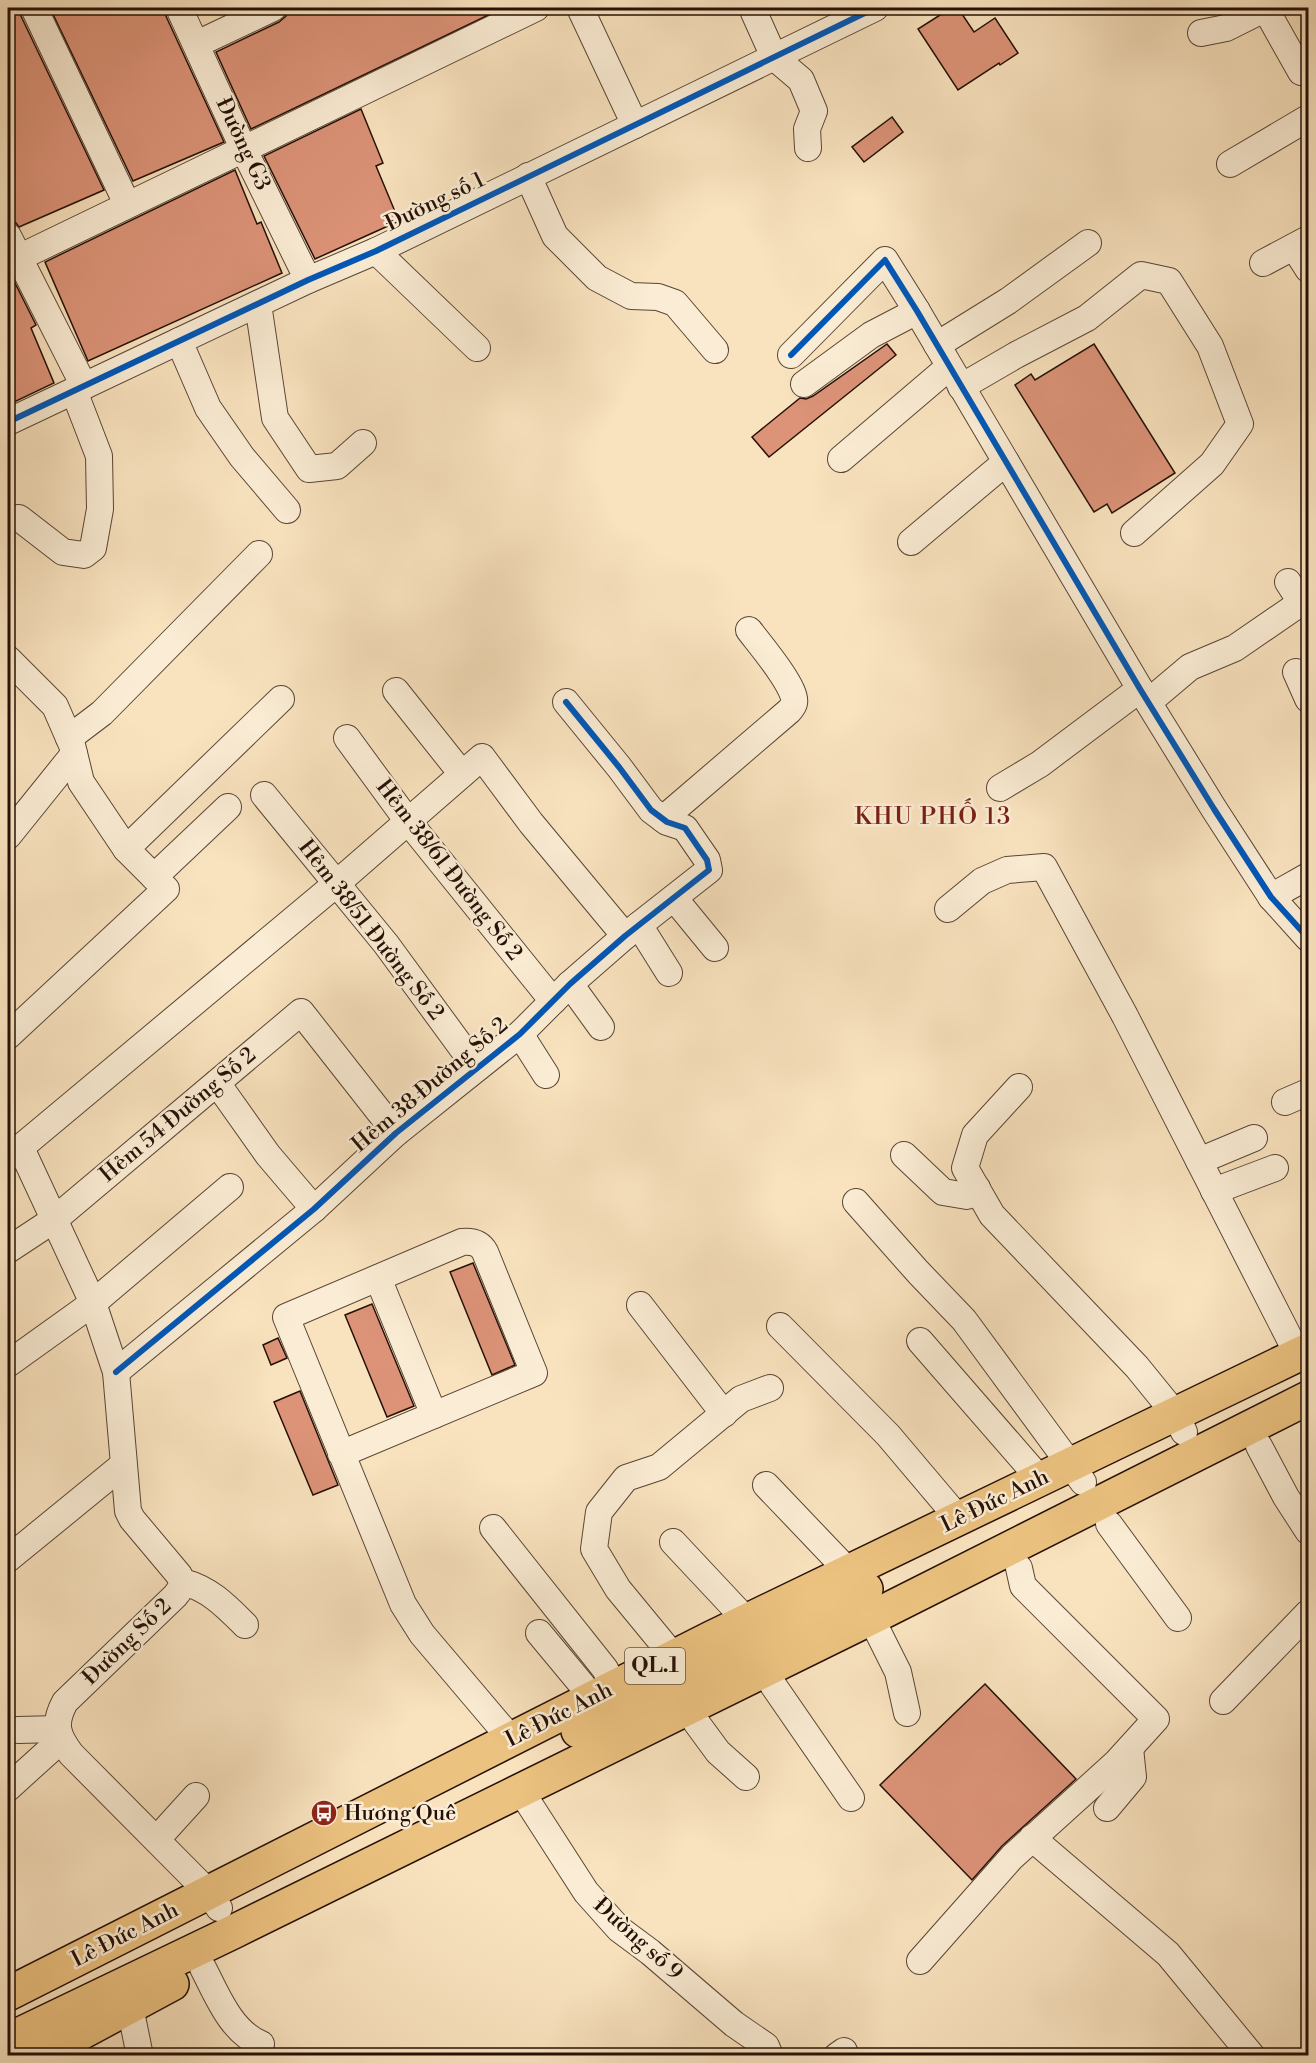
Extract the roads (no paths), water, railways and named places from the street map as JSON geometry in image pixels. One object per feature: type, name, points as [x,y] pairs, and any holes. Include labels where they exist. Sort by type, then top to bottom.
[{"type":"highway","name":"Lê Đức Anh","points":[[8,1994],[214,1900],[1180,1424],[1305,1359]]},
{"type":"highway","name":"Lê Đức Anh","points":[[45,2054],[203,1968],[463,1832],[773,1685],[875,1626],[1308,1398]]},
{"type":"highway","name":"Lê Đức Anh","points":[[8,2040],[875,1626],[1019,1568],[1109,1524],[1308,1420]]},
{"type":"highway","name":"Lê Đức Anh","points":[[8,2012],[511,1739],[747,1621],[1040,1479],[1076,1474]]},
{"type":"street","points":[[34,8],[127,204]]},
{"type":"street","name":"Đường G3","points":[[179,8],[244,150],[308,280]]},
{"type":"street","points":[[197,44],[273,8]]},
{"type":"street","points":[[19,518],[63,552],[84,555],[93,548],[100,509],[99,456],[79,389],[11,252],[127,204],[244,150],[536,8]]},
{"type":"street","points":[[580,8],[635,125]]},
{"type":"street","points":[[752,8],[774,57],[801,80],[814,111],[807,129],[808,148]]},
{"type":"street","name":"Đường số 1","points":[[8,422],[308,280],[376,251],[875,8]]},
{"type":"street","points":[[1202,33],[1226,28],[1265,8],[1301,72]]},
{"type":"street","points":[[1230,164],[1308,118]]},
{"type":"street","points":[[528,176],[555,236],[597,278],[631,296],[658,297],[675,303],[715,350]]},
{"type":"street","points":[[841,459],[949,367],[1008,301],[1088,243]]},
{"type":"street","points":[[1263,263],[1301,243],[1308,269]]},
{"type":"street","points":[[376,251],[477,348]]},
{"type":"street","points":[[791,355],[885,260],[1214,808],[1270,897],[1308,938]]},
{"type":"street","points":[[949,367],[1016,355],[1088,318],[1141,275],[1169,281],[1210,346],[1240,424],[1212,464],[1134,533]]},
{"type":"street","points":[[258,304],[275,418],[309,469],[337,466],[363,444]]},
{"type":"street","points":[[804,384],[871,334],[917,311]]},
{"type":"street","points":[[179,341],[208,408],[242,457],[287,510]]},
{"type":"street","points":[[911,542],[1006,462]]},
{"type":"street","points":[[8,836],[72,746],[260,554]]},
{"type":"street","points":[[1000,788],[1144,694],[1158,694],[1190,667],[1234,648],[1299,604],[1288,582]]},
{"type":"street","points":[[566,702],[651,810],[663,819],[789,711],[794,704],[794,698],[783,675],[749,630]]},
{"type":"street","points":[[8,659],[55,706],[72,746],[81,782],[126,849],[166,889],[8,1036]]},
{"type":"street","points":[[1296,672],[1308,699]]},
{"type":"street","points":[[396,691],[462,774]]},
{"type":"street","points":[[126,849],[280,699]]},
{"type":"street","name":"Hẻm 38/61 Đường Số 2","points":[[347,738],[407,820],[562,993],[601,1027]]},
{"type":"street","points":[[14,1153],[336,884],[482,757],[531,823],[669,973]]},
{"type":"street","name":"Hẻm 38/51 Đường Số 2","points":[[264,795],[386,944],[476,1067]]},
{"type":"street","points":[[154,877],[228,807]]},
{"type":"street","name":"Hẻm 38 Đường Số 2","points":[[116,1372],[314,1209],[396,1133],[520,1034],[632,931],[709,870],[707,860],[685,828],[663,819]]},
{"type":"street","points":[[948,909],[982,881],[1007,870],[1044,867],[1305,1359]]},
{"type":"street","points":[[1270,897],[1308,876]]},
{"type":"street","points":[[674,898],[715,948]]},
{"type":"street","name":"Hẻm 54 Đường Số 2","points":[[8,1250],[55,1219],[301,1012],[396,1133]]},
{"type":"street","points":[[520,1034],[546,1075]]},
{"type":"street","points":[[217,1083],[268,1155],[314,1209]]},
{"type":"street","points":[[1019,1087],[975,1135],[965,1168],[992,1215],[1137,1367],[1180,1424]]},
{"type":"street","points":[[1285,1102],[1308,1092]]},
{"type":"street","points":[[1199,1161],[1254,1138]]},
{"type":"street","name":"Đường Số 2","points":[[14,1153],[55,1219],[93,1303],[116,1372],[128,1511],[132,1519],[180,1575],[183,1582],[176,1596],[65,1702],[58,1714],[59,1735]]},
{"type":"street","points":[[904,1155],[943,1191],[967,1196],[976,1188]]},
{"type":"street","points":[[1214,1191],[1275,1168]]},
{"type":"street","points":[[8,1364],[93,1303],[230,1187]]},
{"type":"street","points":[[856,1202],[964,1320],[1076,1474]]},
{"type":"street","points":[[341,1454],[534,1373],[490,1263],[482,1248],[473,1242],[468,1241],[286,1317],[341,1454],[403,1604],[422,1634],[511,1739]]},
{"type":"street","points":[[378,1278],[434,1415]]},
{"type":"street","points":[[640,1305],[724,1414]]},
{"type":"street","points":[[780,1326],[888,1435],[959,1519]]},
{"type":"street","points":[[920,1341],[1040,1479]]},
{"type":"street","points":[[674,1657],[618,1589],[594,1550],[599,1512],[626,1478],[659,1467],[741,1399],[771,1388]]},
{"type":"street","points":[[1259,1446],[1286,1497],[1308,1531]]},
{"type":"street","points":[[8,1559],[123,1465]]},
{"type":"street","points":[[766,1485],[849,1572]]},
{"type":"street","points":[[1109,1524],[1178,1618]]},
{"type":"street","points":[[492,1528],[605,1669],[603,1693]]},
{"type":"street","points":[[673,1542],[747,1621]]},
{"type":"street","points":[[920,1962],[990,1880],[1032,1838],[1116,1763],[1156,1719],[1023,1586],[1019,1568]]},
{"type":"street","points":[[183,1582],[216,1596],[245,1625]]},
{"type":"street","points":[[1223,1701],[1308,1612]]},
{"type":"street","points":[[875,1626],[898,1672],[907,1713]]},
{"type":"street","points":[[539,1633],[603,1693]]},
{"type":"street","points":[[773,1685],[851,1798]]},
{"type":"street","points":[[696,1722],[718,1752],[746,1777]]},
{"type":"street","points":[[18,1730],[59,1735]]},
{"type":"street","points":[[59,1735],[71,1754],[157,1839],[214,1900]]},
{"type":"street","points":[[8,1788],[59,1735]]},
{"type":"street","points":[[1107,1808],[1133,1777],[1130,1748]]},
{"type":"street","points":[[157,1839],[196,1796]]},
{"type":"street","name":"Đường số 9","points":[[528,1802],[586,1892],[619,1929],[650,1952],[734,2024],[766,2046],[770,2055]]},
{"type":"street","points":[[1032,1838],[1168,1954],[1251,2055]]},
{"type":"street","points":[[203,1968],[236,2027],[250,2040],[261,2044]]},
{"type":"street","points":[[130,2007],[140,2055]]},
{"type":"place","name":"Hương Quê","points":[[324,1813]]},
{"type":"district","name":"KHU PHỐ 13","points":[[933,817]]}]
